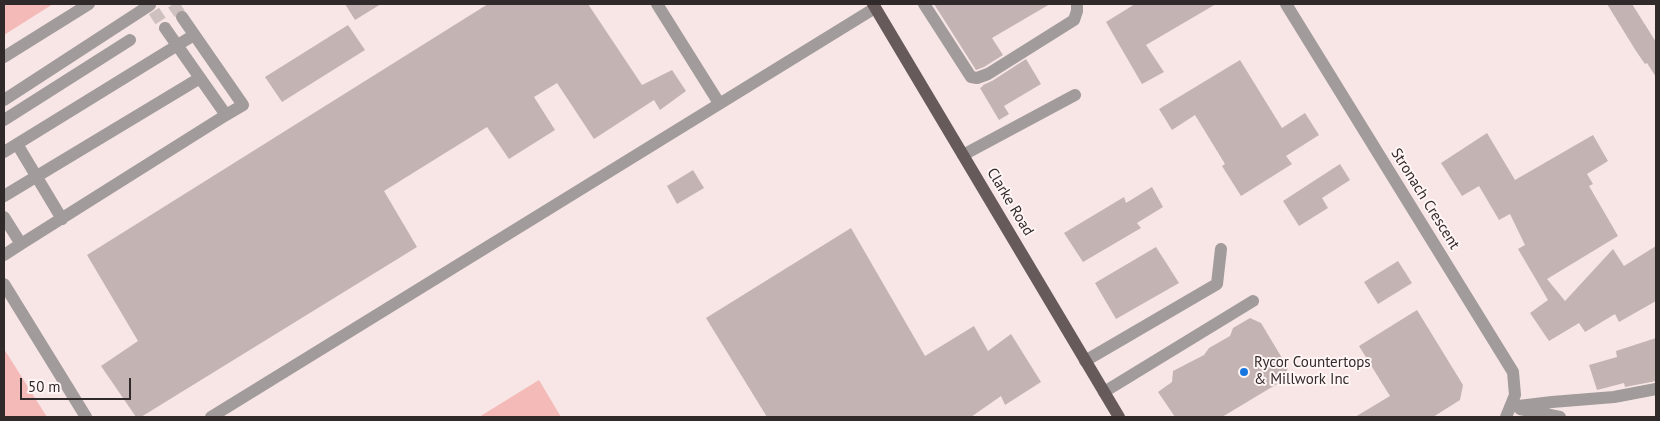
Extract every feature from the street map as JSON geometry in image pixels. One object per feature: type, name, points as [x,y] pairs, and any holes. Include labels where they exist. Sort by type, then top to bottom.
[{"type":"main road","name":"Clarke Road","points":[[874,6],[1119,417]]},
{"type":"street","points":[[4,57],[89,4]]},
{"type":"street","points":[[657,4],[719,104]]},
{"type":"street","points":[[924,4],[971,77],[977,78],[988,74],[1074,20],[1077,4]]},
{"type":"street","name":"Stronach Crescent","points":[[1286,4],[1512,372],[1515,395],[1508,412]]},
{"type":"street","points":[[4,100],[151,6]]},
{"type":"street","points":[[211,417],[719,104],[874,6]]},
{"type":"street","points":[[4,256],[243,104],[182,17]]},
{"type":"street","points":[[166,28],[226,115]]},
{"type":"street","points":[[4,152],[194,35]]},
{"type":"street","points":[[4,120],[130,40]]},
{"type":"street","points":[[4,196],[200,78]]},
{"type":"street","points":[[963,155],[1075,95]]},
{"type":"street","points":[[17,144],[62,219]]},
{"type":"street","points":[[4,217],[21,244]]},
{"type":"street","points":[[1086,361],[1217,284],[1221,249]]},
{"type":"street","points":[[4,284],[86,417]]},
{"type":"street","points":[[1104,392],[1253,301]]},
{"type":"street","points":[[1508,412],[1552,402],[1614,398],[1656,389]]},
{"type":"street","points":[[1508,412],[1560,417]]},
{"type":"shaded area","points":[[4,4],[53,4],[4,35]]},
{"type":"shaded area","points":[[4,349],[47,417],[4,417]]},
{"type":"shaded area","points":[[539,380],[561,417],[479,417]]},
{"type":"building","points":[[345,4],[381,4],[355,20]]},
{"type":"building","points":[[488,4],[588,4],[642,85],[672,70],[686,91],[660,110],[654,100],[594,139],[557,83],[534,97],[555,130],[509,159],[487,127],[384,191],[417,247],[141,417],[136,417],[101,366],[138,341],[87,255]]},
{"type":"building","points":[[934,4],[1050,4],[992,38],[1003,55],[976,70]]},
{"type":"building","points":[[1135,4],[1216,4],[1146,45],[1164,72],[1142,84],[1106,22]]},
{"type":"building","points":[[1607,4],[1632,4],[1656,42],[1656,77],[1636,51]]},
{"type":"building","points":[[348,25],[365,50],[282,102],[265,77]]},
{"type":"building","points":[[1026,59],[1041,84],[1004,106],[1009,114],[999,120],[980,88]]},
{"type":"building","points":[[1240,60],[1282,128],[1305,113],[1319,135],[1286,156],[1292,164],[1241,196],[1222,166],[1225,164],[1195,115],[1172,130],[1159,109]]},
{"type":"building","points":[[1487,133],[1515,180],[1593,135],[1608,161],[1587,174],[1593,184],[1589,186],[1618,236],[1547,279],[1565,301],[1613,249],[1624,266],[1656,246],[1656,301],[1619,322],[1615,314],[1585,332],[1579,323],[1549,341],[1530,313],[1548,300],[1518,249],[1525,245],[1510,214],[1499,220],[1479,186],[1462,196],[1441,163]]},
{"type":"building","points":[[1340,164],[1350,180],[1322,198],[1328,208],[1299,226],[1283,201]]},
{"type":"building","points":[[693,170],[704,188],[677,204],[667,186]]},
{"type":"building","points":[[1152,187],[1163,207],[1137,223],[1141,228],[1083,262],[1064,233],[1124,197],[1126,203]]},
{"type":"building","points":[[851,228],[925,356],[974,326],[988,351],[1011,334],[1041,382],[1005,405],[1001,396],[971,417],[767,417],[706,318]]},
{"type":"building","points":[[1156,247],[1179,283],[1116,319],[1095,283]]},
{"type":"building","points":[[1398,261],[1412,283],[1378,304],[1364,282]]},
{"type":"building","points":[[1417,310],[1463,385],[1460,400],[1433,417],[1355,417],[1390,396],[1359,346]]},
{"type":"building","points":[[1250,318],[1261,323],[1288,368],[1282,381],[1222,417],[1175,417],[1158,392],[1172,382],[1173,371],[1204,355],[1209,348],[1230,336],[1233,328]]},
{"type":"building","points":[[1656,338],[1656,381],[1625,387],[1624,383],[1597,390],[1589,365],[1617,357],[1616,351]]},
{"type":"tunnel","points":[[173,4],[182,17]]},
{"type":"tunnel","points":[[154,11],[165,28]]},
{"type":"place","name":"Rycor Countertops & Millwork Inc","points":[[1244,372]]}]
